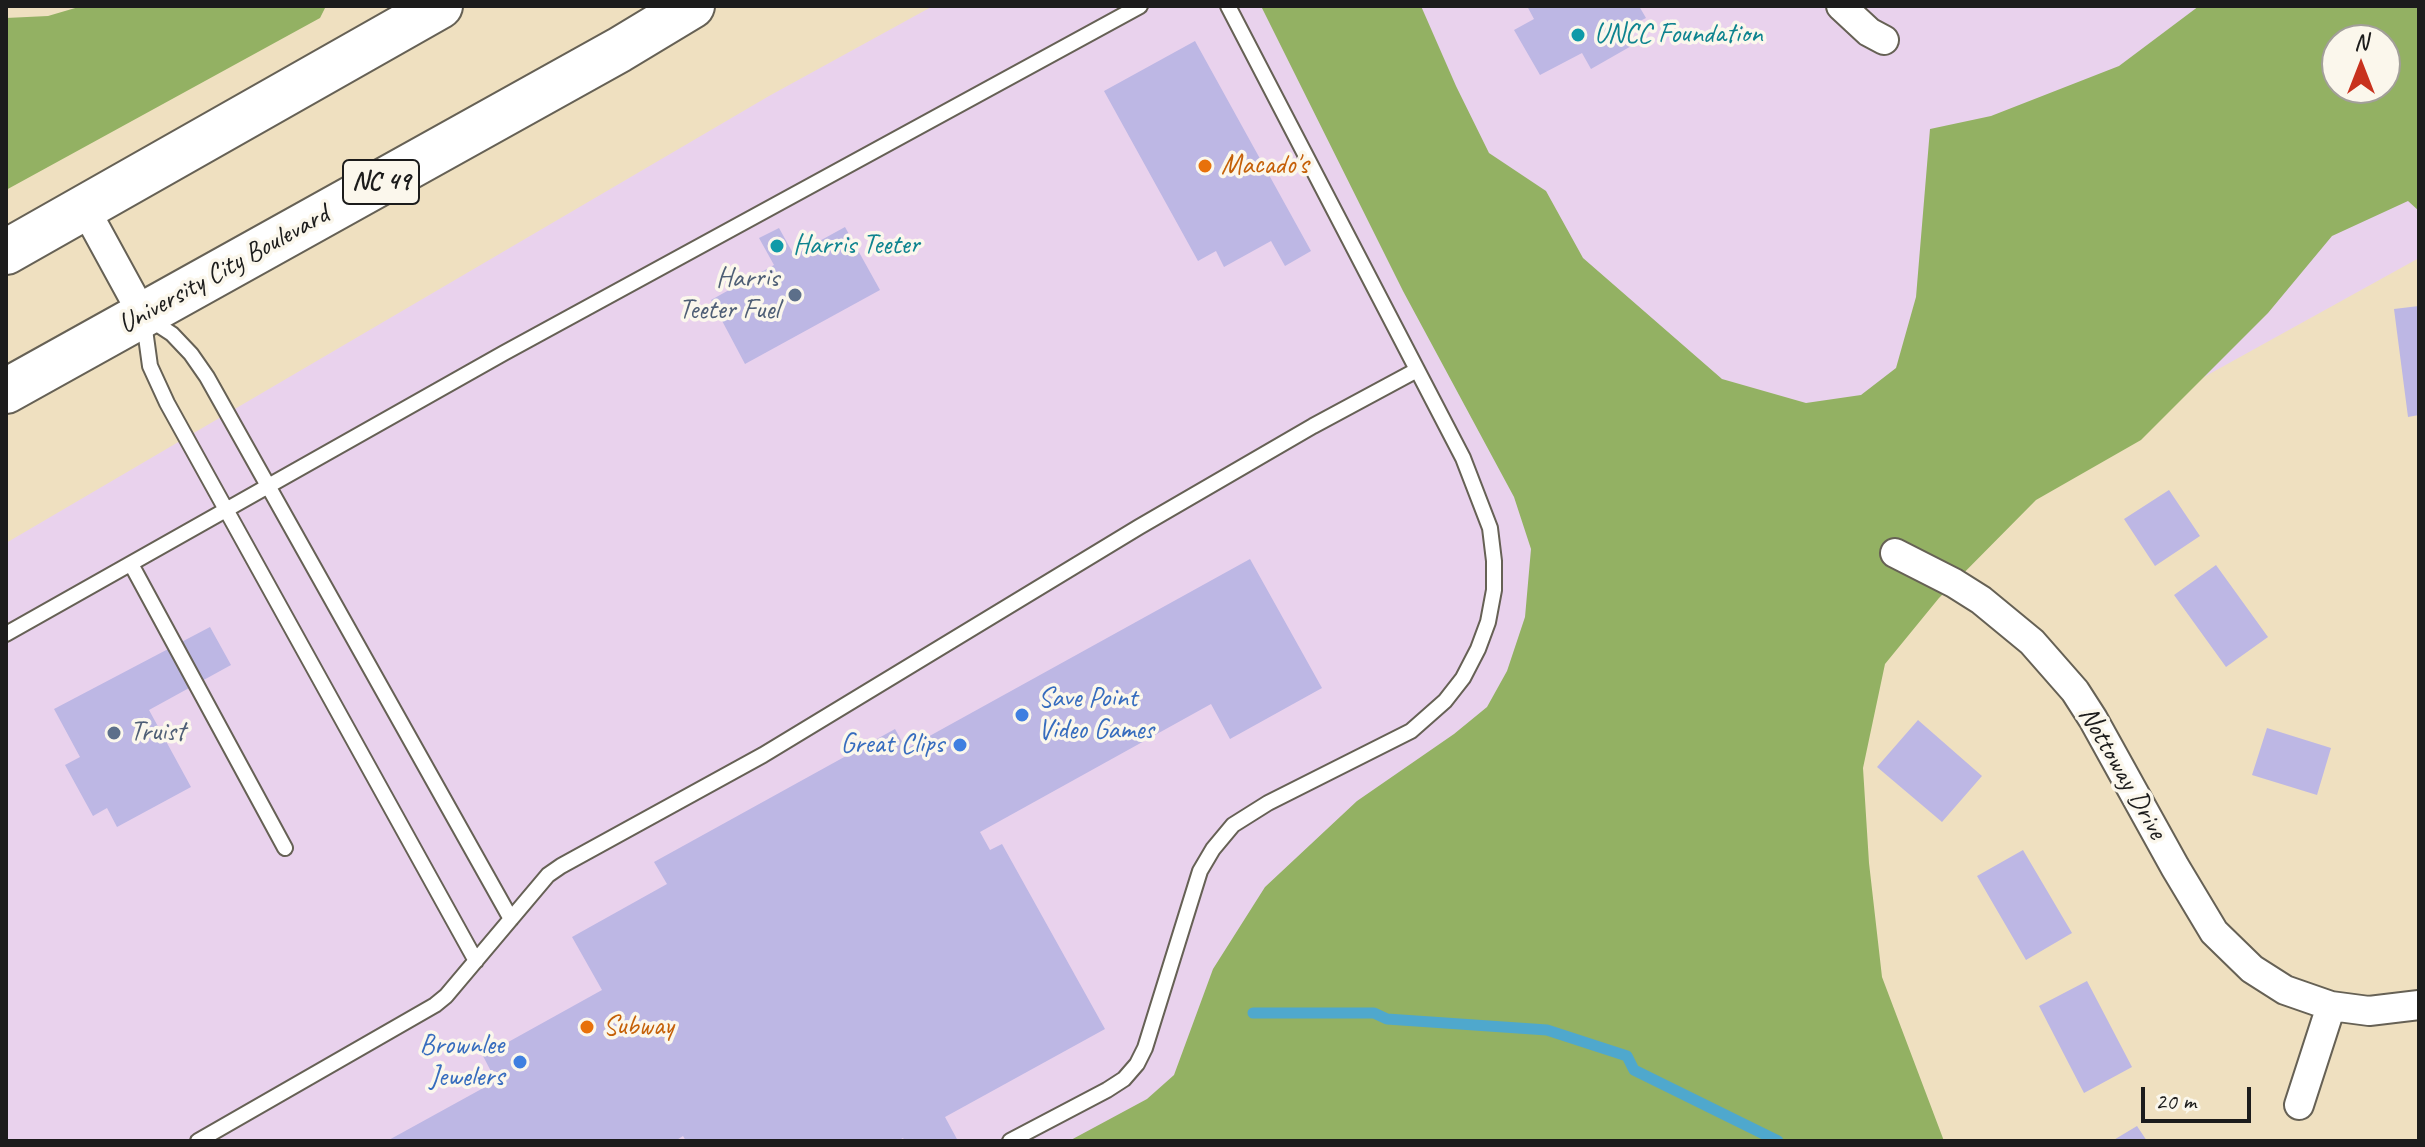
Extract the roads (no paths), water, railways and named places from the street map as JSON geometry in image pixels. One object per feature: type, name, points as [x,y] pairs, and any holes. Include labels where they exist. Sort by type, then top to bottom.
[{"type":"main road","name":"University City Boulevard","points":[[6,391],[619,50],[692,6]]},
{"type":"main road","points":[[6,252],[431,8]]},
{"type":"street","points":[[1841,6],[1869,32],[1884,40]]},
{"type":"street","points":[[84,207],[143,315]]},
{"type":"street","name":"Nottoway Drive","points":[[1895,553],[1972,594],[2032,642],[2075,691],[2214,932],[2252,969],[2285,990],[2331,1006],[2369,1011],[2419,1005]]},
{"type":"street","points":[[2299,1105],[2331,1006]]},
{"type":"lane","points":[[6,634],[555,325],[1140,6]]},
{"type":"lane","points":[[1010,1141],[1107,1090],[1124,1079],[1137,1064],[1145,1048],[1200,871],[1233,825],[1268,803],[1411,731],[1445,701],[1463,678],[1488,622],[1494,590],[1490,528],[1463,458],[1228,6]]},
{"type":"lane","points":[[143,315],[172,334],[191,354],[511,919]]},
{"type":"lane","points":[[143,315],[150,366],[156,383],[476,961]]},
{"type":"lane","points":[[198,1141],[435,1005],[548,875],[561,866],[774,749],[1139,527],[1417,370]]},
{"type":"lane","points":[[131,564],[285,848]]},
{"type":"waterway","points":[[1253,1013],[1374,1013],[1387,1019],[1547,1030],[1627,1056],[1634,1070],[1778,1141]]},
{"type":"place","name":"UNCC Foundation","points":[[1578,35]]},
{"type":"place","name":"Macado's","points":[[1205,166]]},
{"type":"place","name":"Harris Teeter","points":[[777,246]]},
{"type":"place","name":"Harris Teeter Fuel","points":[[795,295]]},
{"type":"place","name":"Save Point Video Games","points":[[1022,715]]},
{"type":"place","name":"Truist","points":[[114,733]]},
{"type":"place","name":"Great Clips","points":[[960,745]]},
{"type":"place","name":"Subway","points":[[587,1027]]},
{"type":"place","name":"Brownlee Jewelers","points":[[520,1062]]}]
